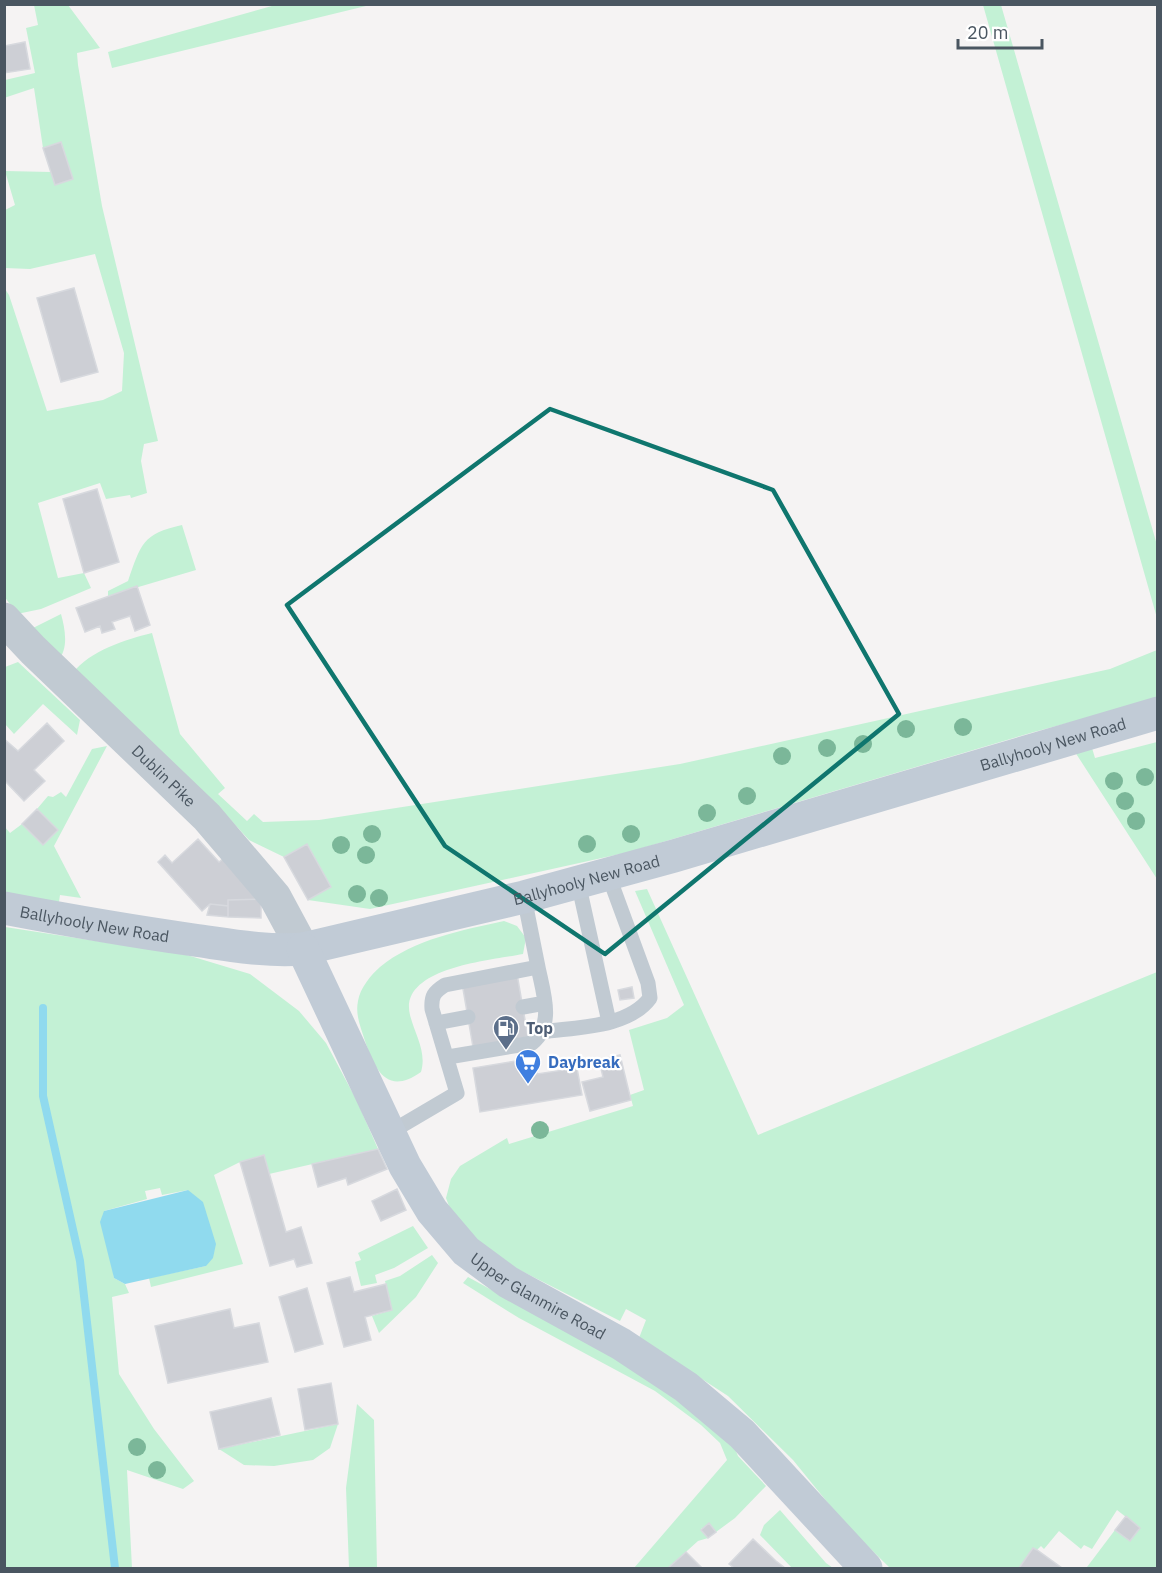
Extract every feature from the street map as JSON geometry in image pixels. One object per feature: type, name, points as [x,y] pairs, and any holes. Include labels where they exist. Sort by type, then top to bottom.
[{"type":"main road","name":"Ballyhooly New Road","points":[[4,908],[129,931],[231,945],[283,951],[303,949],[524,897],[593,878],[1158,713]]},
{"type":"main road","name":"Upper Glanmire Road","points":[[303,949],[388,1133],[432,1211],[466,1251],[508,1282],[621,1344],[686,1387],[742,1434],[866,1569]]},
{"type":"street","name":"Dublin Pike","points":[[4,619],[33,651],[199,809],[275,897],[303,949]]},
{"type":"lane","points":[[593,878],[609,1022]]},
{"type":"lane","points":[[542,1032],[609,1022],[640,1011],[650,998],[648,983],[593,878]]},
{"type":"lane","points":[[448,1057],[532,1043],[542,1032],[546,1021],[545,1004],[524,897]]},
{"type":"lane","points":[[388,1133],[457,1093],[436,1023],[431,997],[435,991],[445,985],[538,968]]},
{"type":"lane","points":[[523,1007],[545,1004]]},
{"type":"lane","points":[[436,1023],[468,1017]]},
{"type":"highlighted area","points":[[550,409],[773,490],[899,714],[605,954],[445,846],[287,605]]},
{"type":"green space","points":[[279,4],[370,5],[112,68],[108,52]]},
{"type":"green space","points":[[34,5],[68,5],[100,48],[77,53],[78,65],[102,206],[158,441],[144,444],[141,461],[147,493],[131,498],[130,495],[106,499],[100,483],[38,503],[58,578],[84,573],[91,588],[41,609],[17,614],[4,596],[5,289],[9,295],[47,411],[103,400],[122,391],[124,353],[95,254],[30,269],[5,268],[5,210],[15,205],[5,171],[51,172],[43,148],[34,88],[4,98],[5,80],[35,73],[26,28],[38,25]]},
{"type":"green space","points":[[983,5],[1001,5],[1157,545],[1157,618]]},
{"type":"green space","points":[[182,525],[196,570],[108,596],[108,591],[128,581],[136,558],[145,542],[159,532]]},
{"type":"green space","points":[[61,614],[65,644],[58,660],[29,630]]},
{"type":"green space","points":[[152,633],[180,734],[225,788],[218,794],[247,821],[254,814],[263,822],[319,820],[680,764],[1110,669],[1157,650],[1158,699],[1034,732],[629,852],[370,909],[308,900],[330,887],[306,845],[284,857],[249,840],[218,806],[73,673],[98,652],[120,642]]},
{"type":"green space","points":[[18,662],[80,720],[77,735],[43,704],[14,734],[5,724],[5,667]]},
{"type":"green space","points":[[1157,742],[1157,879],[1075,752],[1092,748],[1095,758]]},
{"type":"green space","points":[[107,746],[54,846],[81,898],[60,895],[59,902],[5,894],[4,826],[10,833],[22,824],[43,845],[58,830],[37,809],[48,796],[53,797],[61,792],[66,797],[92,749]]},
{"type":"green space","points":[[647,889],[758,1135],[1157,972],[1157,1568],[1087,1567],[1115,1530],[1130,1541],[1140,1528],[1117,1510],[1092,1549],[1084,1545],[1081,1549],[1059,1531],[1044,1549],[1041,1546],[1037,1550],[1033,1548],[1019,1568],[890,1568],[845,1524],[793,1460],[728,1396],[639,1338],[646,1320],[626,1309],[620,1321],[490,1255],[452,1214],[446,1198],[451,1179],[460,1166],[507,1138],[509,1144],[633,1106],[630,1095],[644,1090],[629,1030],[667,1018],[684,1005],[635,891]]},
{"type":"green space","points":[[504,921],[517,926],[526,938],[523,954],[451,969],[433,976],[419,986],[410,999],[410,1015],[423,1057],[421,1072],[409,1079],[399,1081],[384,1076],[373,1061],[360,1026],[357,1006],[363,987],[380,967],[408,949],[456,932]]},
{"type":"green space","points":[[5,927],[187,955],[250,974],[299,1011],[326,1043],[357,1101],[378,1149],[269,1174],[263,1155],[240,1162],[214,1175],[243,1264],[151,1287],[149,1278],[206,1266],[188,1190],[162,1195],[160,1188],[145,1191],[147,1199],[104,1211],[114,1278],[125,1284],[129,1293],[112,1297],[119,1374],[154,1429],[194,1481],[183,1489],[127,1470],[132,1568],[5,1568]]},
{"type":"green space","points":[[413,1226],[428,1248],[394,1268],[375,1275],[377,1283],[361,1286],[355,1262],[361,1260],[358,1253]]},
{"type":"green space","points":[[432,1255],[438,1263],[416,1297],[379,1333],[372,1316],[392,1310],[385,1281],[400,1276]]},
{"type":"green space","points":[[468,1277],[662,1383],[733,1444],[738,1456],[766,1486],[735,1518],[716,1532],[709,1524],[701,1529],[708,1538],[698,1541],[668,1568],[634,1568],[727,1460],[720,1443],[701,1425],[655,1391],[519,1318],[463,1283]]},
{"type":"green space","points":[[357,1404],[374,1420],[377,1568],[349,1568],[346,1488]]},
{"type":"green space","points":[[338,1424],[330,1448],[313,1460],[274,1466],[244,1465],[219,1449]]},
{"type":"green space","points":[[780,1510],[833,1568],[792,1568],[760,1535],[764,1525]]},
{"type":"water","points":[[188,1190],[203,1202],[216,1244],[213,1258],[206,1266],[125,1284],[114,1278],[100,1222],[104,1211]]},
{"type":"building","points":[[25,42],[30,69],[4,73],[4,46]]},
{"type":"building","points":[[61,142],[73,179],[55,185],[43,148]]},
{"type":"building","points":[[74,288],[98,372],[61,382],[37,298]]},
{"type":"building","points":[[97,489],[119,562],[84,573],[63,499]]},
{"type":"building","points":[[137,586],[150,625],[135,631],[130,616],[112,622],[115,629],[102,633],[100,626],[85,632],[76,608]]},
{"type":"building","points":[[47,723],[64,741],[34,770],[45,781],[24,801],[4,780],[4,739],[18,751]]},
{"type":"building","points":[[37,809],[58,830],[43,845],[22,824]]},
{"type":"building","points":[[198,839],[219,862],[225,857],[261,899],[228,900],[228,906],[210,904],[202,911],[158,862],[165,855],[172,863]]},
{"type":"building","points":[[307,844],[331,887],[308,900],[284,857]]},
{"type":"building","points":[[261,899],[261,918],[228,917],[228,900]]},
{"type":"building","points":[[210,904],[228,906],[228,917],[207,915]]},
{"type":"building","points":[[517,974],[528,1037],[473,1047],[462,983]]},
{"type":"building","points":[[632,987],[634,998],[620,1000],[618,990]]},
{"type":"building","points":[[620,1055],[631,1100],[590,1111],[582,1082],[603,1077],[599,1060]]},
{"type":"building","name":"Daybreak","points":[[535,1058],[537,1074],[577,1068],[582,1095],[480,1112],[473,1068]]},
{"type":"building","points":[[378,1149],[387,1169],[348,1185],[346,1178],[318,1187],[312,1164]]},
{"type":"building","points":[[264,1155],[286,1232],[301,1227],[312,1263],[297,1267],[294,1259],[270,1266],[240,1162]]},
{"type":"building","points":[[397,1189],[406,1210],[381,1221],[372,1201]]},
{"type":"building","points":[[350,1277],[354,1292],[386,1284],[392,1310],[365,1317],[371,1340],[344,1347],[327,1283]]},
{"type":"building","points":[[307,1288],[323,1344],[295,1352],[279,1297]]},
{"type":"building","points":[[230,1309],[234,1328],[259,1323],[268,1362],[168,1383],[155,1326]]},
{"type":"building","points":[[331,1383],[338,1424],[305,1430],[298,1389]]},
{"type":"building","points":[[271,1398],[280,1435],[219,1449],[210,1412]]},
{"type":"building","points":[[1126,1516],[1140,1528],[1130,1541],[1115,1530]]},
{"type":"building","points":[[709,1523],[716,1532],[708,1538],[701,1530]]},
{"type":"building","points":[[753,1539],[785,1568],[734,1568],[729,1564]]},
{"type":"building","points":[[1033,1548],[1037,1550],[1062,1568],[1019,1568]]},
{"type":"building","points":[[686,1552],[702,1568],[668,1568]]},
{"type":"waterway","points":[[43,1008],[43,1096],[80,1261],[115,1568]]},
{"type":"place","name":"Top","points":[[506,1051]]},
{"type":"place","name":"Daybreak","points":[[528,1085]]}]
